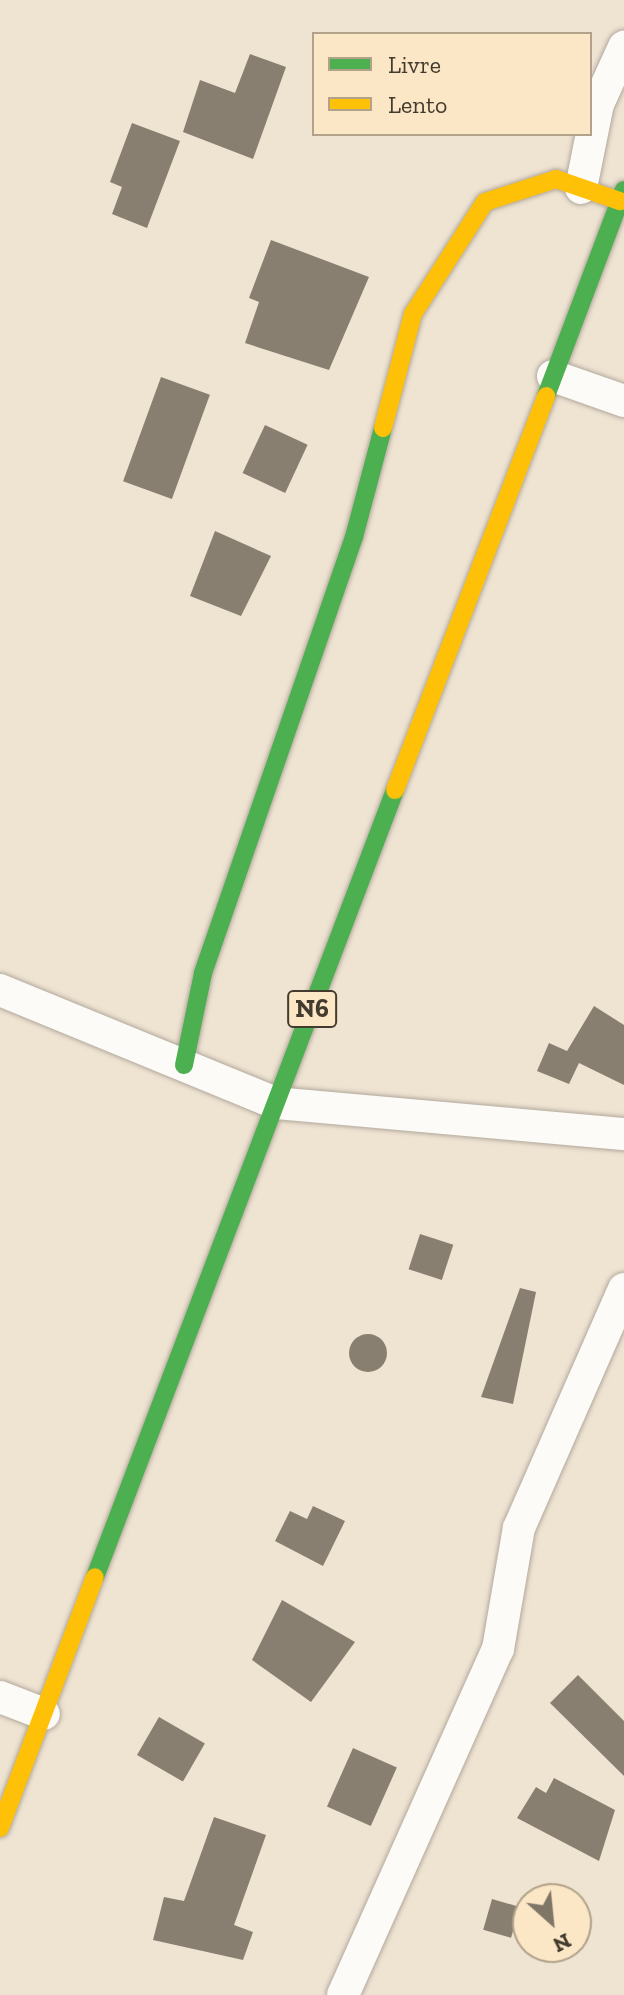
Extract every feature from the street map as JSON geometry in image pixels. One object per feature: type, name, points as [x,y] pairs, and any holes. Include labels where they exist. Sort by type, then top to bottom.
[{"type":"main road","points":[[184,1065],[203,973],[354,537],[413,314],[485,202],[556,179],[581,188],[622,196]]},
{"type":"main road","name":"N6","points":[[0,1828],[622,196]]},
{"type":"street","points":[[592,134],[598,104],[624,47]]},
{"type":"street","points":[[581,188],[592,136]]},
{"type":"street","points":[[553,376],[624,401]]},
{"type":"street","points":[[0,990],[276,1103],[624,1134]]},
{"type":"street","points":[[343,1995],[498,1649],[519,1528],[624,1289]]},
{"type":"street","points":[[0,1697],[44,1714]]},
{"type":"building","points":[[250,54],[286,67],[253,159],[183,132],[200,80],[235,93]]},
{"type":"building","points":[[132,123],[180,141],[147,228],[112,214],[122,187],[110,182]]},
{"type":"building","points":[[271,240],[369,277],[329,370],[245,343],[259,302],[249,298]]},
{"type":"building","points":[[161,377],[210,395],[172,499],[123,481]]},
{"type":"building","points":[[265,425],[308,445],[285,493],[243,473]]},
{"type":"building","points":[[215,531],[271,556],[241,616],[190,596]]},
{"type":"building","points":[[594,1006],[624,1025],[624,1085],[579,1063],[569,1084],[537,1071],[549,1043],[567,1051]]},
{"type":"building","points":[[420,1234],[453,1245],[442,1280],[409,1269]]},
{"type":"building","points":[[520,1288],[536,1292],[513,1404],[481,1397]]},
{"type":"building","points":[[368,1334],[382,1339],[387,1353],[382,1367],[368,1372],[354,1367],[349,1353],[354,1339]]},
{"type":"building","points":[[313,1506],[345,1521],[323,1566],[275,1541],[290,1511],[307,1519]]},
{"type":"building","points":[[282,1600],[355,1642],[311,1702],[252,1660]]},
{"type":"building","points":[[578,1675],[624,1721],[624,1776],[550,1703]]},
{"type":"building","points":[[159,1717],[205,1744],[183,1782],[137,1755]]},
{"type":"building","points":[[353,1748],[397,1768],[371,1826],[327,1806]]},
{"type":"building","points":[[554,1778],[615,1810],[599,1861],[517,1818],[536,1787],[546,1793]]},
{"type":"building","points":[[214,1817],[266,1835],[234,1925],[253,1932],[243,1960],[153,1940],[164,1897],[184,1901]]},
{"type":"building","points":[[492,1899],[512,1905],[511,1938],[483,1930]]},
{"type":"traffic: fast","points":[[546,396],[624,190]]},
{"type":"traffic: fast","points":[[184,1065],[203,973],[354,537],[383,428]]},
{"type":"traffic: fast","points":[[95,1577],[395,790]]},
{"type":"traffic: slow","points":[[383,428],[413,314],[485,202],[556,179],[620,201]]},
{"type":"traffic: slow","points":[[395,790],[546,396]]},
{"type":"traffic: slow","points":[[0,1828],[95,1577]]}]
